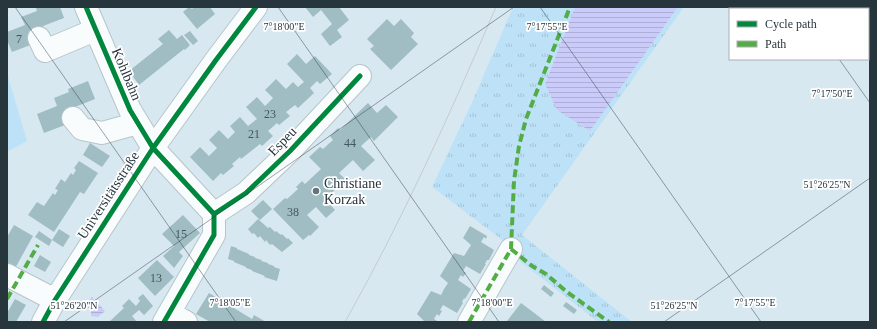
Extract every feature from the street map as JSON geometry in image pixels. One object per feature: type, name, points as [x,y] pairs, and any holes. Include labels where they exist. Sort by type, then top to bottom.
[{"type":"street","name":"Kohlbahn","points":[[86,7],[130,110],[152,148]]},
{"type":"street","name":"Universitätsstraße","points":[[43,322],[55,300],[152,148],[256,7]]},
{"type":"street","points":[[40,38],[44,51],[95,30]]},
{"type":"street","name":"Espeu","points":[[214,214],[246,193],[290,151],[360,76]]},
{"type":"street","points":[[73,118],[82,129],[102,133],[138,123]]},
{"type":"street","points":[[152,148],[214,214],[214,235],[173,319]]},
{"type":"street","points":[[471,321],[511,249]]},
{"type":"street","points":[[7,275],[55,300]]},
{"type":"green space","points":[[513,7],[575,7],[545,84],[590,131],[678,7],[684,7],[522,235],[632,322],[598,322],[517,259],[501,239],[432,187],[474,98]]},
{"type":"green space","points":[[7,73],[27,141],[7,152]]},
{"type":"shaded area","points":[[575,7],[678,7],[590,131],[557,110],[545,84]]},
{"type":"shaded area","points":[[92,297],[105,311],[98,317],[91,316],[91,311],[85,304]]},
{"type":"building","points":[[37,7],[60,7],[64,18],[43,26],[45,32],[33,44],[12,52],[7,40],[7,32],[25,25],[21,17],[37,11]]},
{"type":"building","points":[[189,7],[192,9],[194,7],[210,7],[215,14],[197,29],[183,12]]},
{"type":"building","points":[[305,7],[339,7],[349,20],[337,30],[342,37],[330,46],[321,34],[332,24],[321,10],[313,17]]},
{"type":"building","points":[[387,19],[394,26],[401,19],[414,33],[411,37],[418,44],[391,70],[370,49],[374,46],[367,39]]},
{"type":"building","points":[[169,30],[177,39],[182,35],[190,45],[139,85],[129,71],[163,44],[158,39]]},
{"type":"building","points":[[190,31],[198,41],[193,45],[184,35]]},
{"type":"building","points":[[297,54],[306,64],[315,56],[332,74],[320,84],[317,81],[310,88],[314,93],[298,108],[295,105],[286,112],[290,116],[279,125],[277,123],[268,131],[273,136],[262,146],[260,144],[241,159],[240,157],[232,164],[234,166],[223,175],[221,173],[213,181],[190,157],[200,147],[209,156],[217,148],[209,140],[219,130],[228,139],[235,132],[230,126],[240,117],[248,126],[257,119],[246,107],[257,97],[265,106],[273,98],[265,90],[276,79],[286,89],[293,82],[298,87],[304,82],[287,64]]},
{"type":"building","points":[[88,81],[95,99],[75,107],[77,113],[65,125],[44,133],[37,114],[57,106],[54,98],[69,92],[68,89]]},
{"type":"building","points":[[368,103],[377,113],[386,105],[398,117],[374,141],[371,137],[361,146],[375,160],[363,171],[353,160],[339,173],[348,182],[340,189],[338,187],[325,199],[335,210],[326,218],[316,207],[307,215],[319,227],[310,236],[309,235],[303,240],[273,209],[298,189],[296,187],[302,181],[305,184],[321,169],[309,157],[320,147],[323,149],[333,140],[330,136],[338,128],[340,130]]},
{"type":"building","points":[[90,143],[110,156],[102,167],[83,155]]},
{"type":"building","points":[[79,161],[98,173],[84,194],[80,192],[54,232],[28,215],[37,202],[44,206],[53,193],[55,195],[58,190],[55,189],[61,179],[65,182],[71,173],[73,175],[76,170],[74,168]]},
{"type":"building","points":[[263,200],[272,209],[260,220],[251,211]]},
{"type":"building","points":[[183,215],[200,233],[179,252],[183,256],[174,268],[163,256],[174,246],[162,234]]},
{"type":"building","points":[[258,219],[268,228],[270,227],[275,232],[276,231],[281,235],[282,234],[293,243],[282,252],[272,244],[270,245],[266,240],[265,242],[260,236],[258,238],[254,233],[252,234],[248,229]]},
{"type":"building","points":[[14,225],[33,236],[13,272],[7,269],[7,237]]},
{"type":"building","points":[[470,226],[487,236],[486,239],[484,237],[481,242],[494,250],[480,274],[466,266],[463,271],[466,273],[463,277],[461,275],[458,280],[471,289],[465,299],[464,298],[463,303],[457,313],[443,305],[439,316],[437,314],[434,319],[439,322],[425,322],[417,314],[431,291],[441,295],[448,283],[440,276],[454,253],[464,256],[471,245],[463,238]]},
{"type":"building","points":[[59,229],[70,236],[63,247],[52,240]]},
{"type":"building","points":[[39,231],[52,240],[49,246],[35,237]]},
{"type":"building","points":[[231,246],[280,269],[277,281],[264,277],[265,276],[228,259]]},
{"type":"building","points":[[40,255],[51,262],[45,272],[34,266]]},
{"type":"building","points":[[157,260],[174,277],[155,296],[138,278]]},
{"type":"building","points":[[544,285],[554,293],[551,297],[541,289]]},
{"type":"building","points":[[209,293],[252,319],[254,315],[266,322],[210,322],[196,314]]},
{"type":"building","points":[[143,294],[153,306],[144,315],[139,310],[132,316],[137,322],[109,322],[124,308],[122,306],[129,299],[136,306],[140,301],[138,298]]},
{"type":"building","points":[[15,299],[26,305],[16,322],[7,322],[7,313]]},
{"type":"building","points":[[566,302],[577,310],[574,314],[563,306]]},
{"type":"building","points":[[521,303],[533,312],[546,322],[507,321]]},
{"type":"tram line","points":[[345,322],[366,284],[425,167],[496,7]]},
{"type":"marked path","points":[[469,322],[511,249],[514,181],[519,146],[526,119],[570,7]]},
{"type":"marked path","points":[[7,299],[38,245]]},
{"type":"marked path","points":[[511,249],[609,322]]},
{"type":"cycle path","points":[[86,7],[130,110],[153,148],[214,214],[214,235],[164,322]]},
{"type":"cycle path","points":[[43,322],[55,300],[153,148],[256,7]]},
{"type":"cycle path","points":[[214,214],[246,193],[290,151],[360,76]]},
{"type":"place","name":"Christiane Korzak","points":[[316,191]]}]
